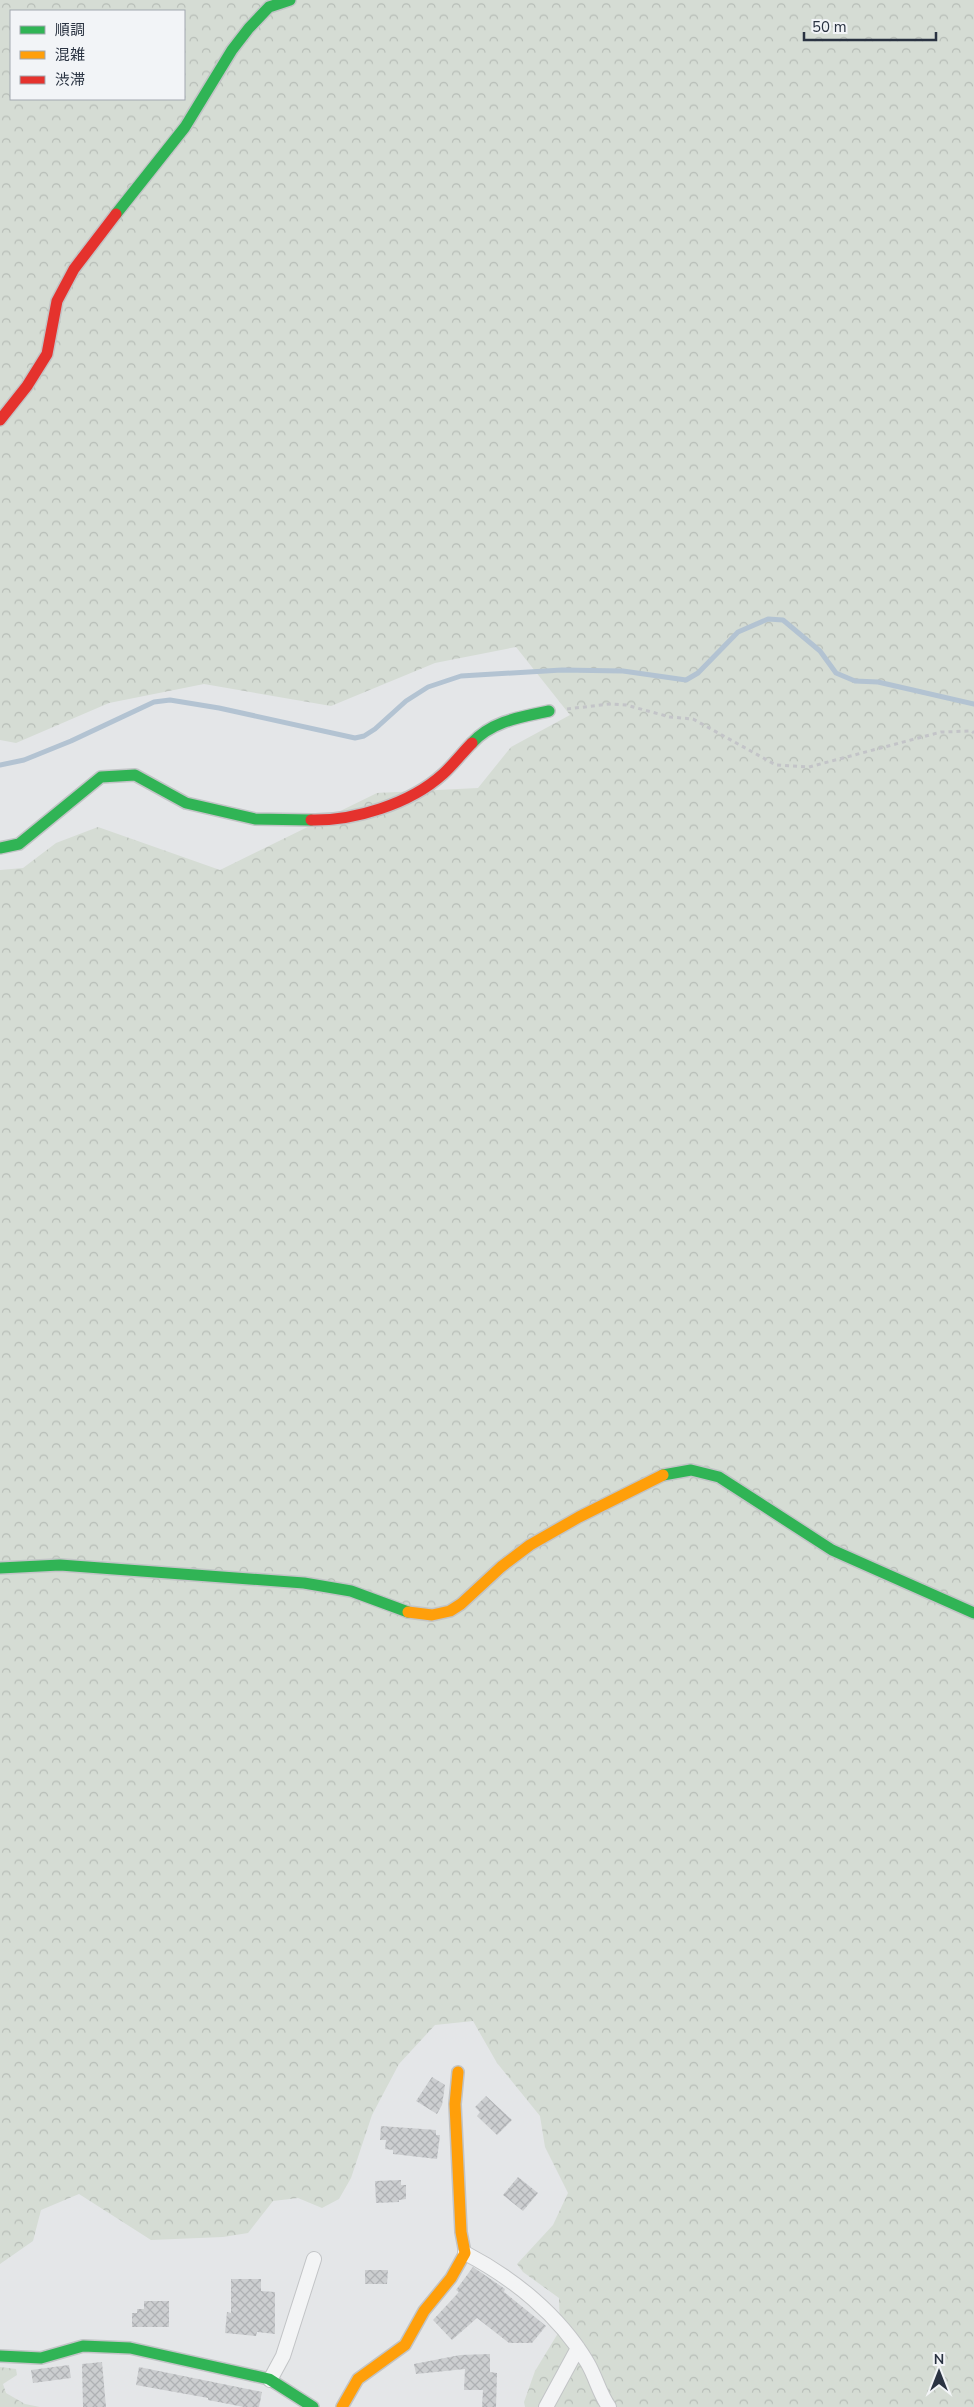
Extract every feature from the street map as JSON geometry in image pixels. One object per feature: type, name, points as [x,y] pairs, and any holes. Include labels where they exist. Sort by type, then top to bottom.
[{"type":"street","points":[[0,420],[28,386],[47,354],[58,301],[74,269],[185,127],[232,50],[249,28],[269,8],[290,0]]},
{"type":"street","points":[[0,848],[19,844],[101,777],[135,775],[186,803],[255,819],[336,821],[398,803],[442,775],[480,734],[510,719],[549,711]]},
{"type":"street","points":[[0,1568],[29,1565],[60,1565],[296,1583],[367,1595],[408,1611],[433,1615],[445,1613],[463,1603],[485,1581],[528,1546],[572,1520],[663,1475],[675,1470],[688,1469],[706,1470],[719,1477],[832,1550],[974,1613]]},
{"type":"street","points":[[342,2407],[358,2379],[404,2345],[424,2311],[451,2278],[465,2253],[461,2232],[455,2104],[458,2072]]},
{"type":"street","points":[[465,2253],[486,2264],[537,2303],[566,2331],[578,2348],[609,2407]]},
{"type":"street","points":[[270,2380],[283,2356],[314,2259]]},
{"type":"street","points":[[0,2356],[41,2358],[83,2346],[130,2348],[270,2380],[313,2407]]},
{"type":"street","points":[[546,2407],[578,2348]]},
{"type":"path","points":[[549,711],[610,704],[626,705],[670,717],[692,719],[776,765],[809,767],[941,732],[972,731],[974,734]]},
{"type":"green space","points":[[0,0],[974,0],[974,2407],[525,2407],[524,2402],[535,2371],[560,2330],[559,2298],[523,2272],[517,2264],[553,2225],[568,2193],[545,2147],[540,2116],[497,2063],[473,2021],[435,2025],[399,2064],[372,2115],[351,2178],[339,2199],[322,2208],[298,2198],[273,2201],[248,2233],[223,2237],[151,2240],[79,2194],[41,2210],[33,2241],[0,2264],[0,870],[23,868],[56,843],[98,827],[220,870],[377,793],[478,788],[511,747],[570,715],[516,647],[435,663],[331,706],[204,684],[109,703],[16,743],[0,740]]},
{"type":"green space","points":[[0,2367],[16,2369],[17,2375],[3,2384],[6,2393],[25,2404],[40,2407],[0,2407]]},
{"type":"building","points":[[432,2077],[445,2085],[442,2105],[437,2114],[416,2101]]},
{"type":"building","points":[[486,2096],[512,2120],[497,2135],[477,2116],[480,2112],[475,2107]]},
{"type":"building","points":[[381,2126],[436,2130],[436,2135],[440,2135],[437,2159],[393,2154],[393,2150],[385,2149],[386,2140],[380,2140]]},
{"type":"building","points":[[518,2177],[538,2193],[523,2211],[503,2195]]},
{"type":"building","points":[[401,2180],[401,2185],[406,2185],[406,2199],[399,2200],[399,2202],[376,2203],[375,2181]]},
{"type":"building","points":[[473,2267],[505,2289],[504,2292],[546,2326],[532,2343],[509,2343],[477,2318],[452,2340],[433,2320],[459,2292],[456,2290]]},
{"type":"building","points":[[365,2270],[388,2270],[387,2284],[365,2284]]},
{"type":"building","points":[[231,2279],[261,2279],[261,2291],[275,2292],[275,2334],[257,2332],[256,2336],[225,2333],[227,2312],[231,2313]]},
{"type":"building","points":[[144,2301],[169,2301],[169,2327],[132,2327],[132,2313],[137,2313],[137,2309],[144,2309]]},
{"type":"building","points":[[490,2354],[490,2372],[497,2373],[496,2407],[482,2407],[483,2390],[464,2390],[465,2369],[416,2374],[414,2364],[460,2355]]},
{"type":"building","points":[[102,2362],[106,2407],[83,2407],[82,2364]]},
{"type":"building","points":[[69,2365],[71,2378],[33,2383],[31,2370]]},
{"type":"building","points":[[139,2367],[262,2392],[259,2407],[244,2407],[208,2400],[208,2398],[136,2385]]},
{"type":"waterway","points":[[0,765],[24,760],[71,741],[154,702],[170,700],[219,708],[355,738],[364,736],[375,729],[406,701],[428,687],[461,676],[562,670],[623,671],[686,680],[698,673],[738,632],[768,619],[783,620],[820,651],[836,673],[855,681],[878,682],[974,704]]},
{"type":"traffic: fast","points":[[116,214],[185,127],[232,50],[249,28],[269,7],[290,0]]},
{"type":"traffic: fast","points":[[472,743],[498,725],[549,711]]},
{"type":"traffic: fast","points":[[0,848],[19,844],[101,777],[135,775],[186,803],[255,819],[311,820]]},
{"type":"traffic: fast","points":[[663,1475],[691,1470],[719,1477],[832,1550],[974,1613]]},
{"type":"traffic: fast","points":[[0,1568],[60,1565],[304,1583],[351,1591],[408,1612]]},
{"type":"traffic: fast","points":[[0,2356],[41,2358],[83,2346],[130,2348],[269,2379],[313,2407]]},
{"type":"traffic: slow","points":[[408,1612],[432,1615],[450,1611],[461,1604],[501,1567],[530,1545],[579,1517],[663,1475]]},
{"type":"traffic: slow","points":[[342,2407],[358,2379],[405,2345],[424,2311],[451,2278],[465,2253],[461,2232],[455,2104],[458,2072]]},
{"type":"traffic: jam","points":[[0,420],[27,386],[47,354],[57,301],[74,269],[116,214]]},
{"type":"traffic: jam","points":[[311,820],[328,820],[363,814],[398,802],[430,785],[472,743]]}]
